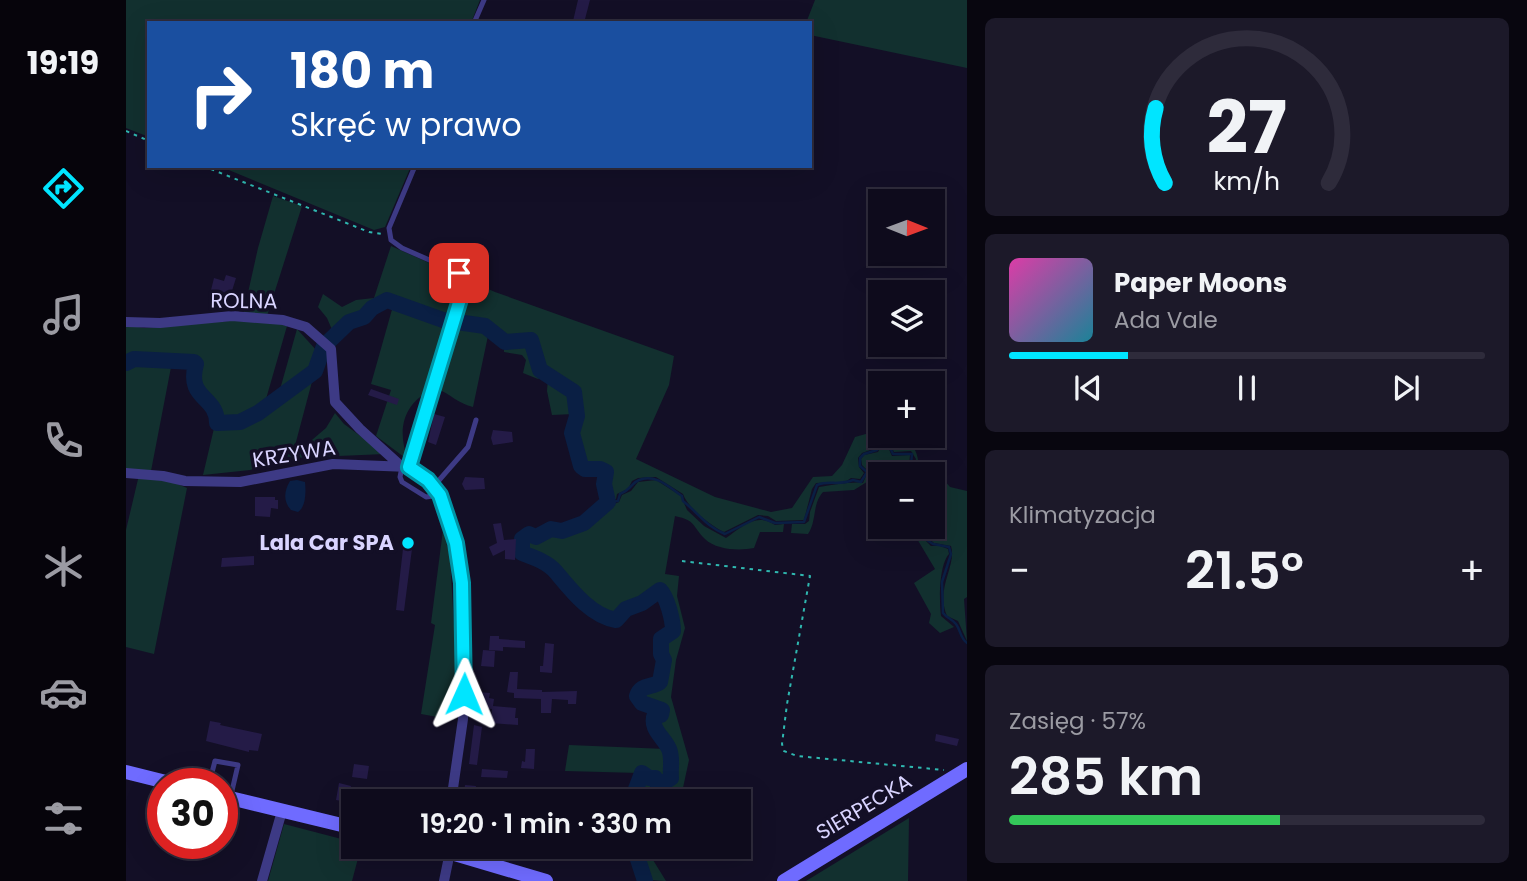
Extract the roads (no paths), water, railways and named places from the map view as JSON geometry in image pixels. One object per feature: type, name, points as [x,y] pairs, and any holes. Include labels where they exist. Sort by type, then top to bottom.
[{"type":"street","name":"ROLNA","points":[[126,322],[160,323],[232,316],[283,320],[306,327],[326,344],[335,402],[360,429],[405,467]]},
{"type":"street","name":"KRZYWA","points":[[126,473],[216,483],[240,482],[333,464],[405,467]]},
{"type":"street","points":[[405,467],[437,491],[456,543],[462,583],[466,669],[463,719],[453,789]]},
{"type":"street","name":"SIERPECKA","points":[[784,881],[967,769]]},
{"type":"street","points":[[126,772],[147,777]]},
{"type":"street","points":[[238,800],[341,825]]},
{"type":"street","points":[[262,881],[282,811]]},
{"type":"street","points":[[443,859],[444,881]]},
{"type":"street","points":[[474,859],[546,881]]},
{"type":"lane","points":[[475,21],[484,0]]},
{"type":"lane","points":[[414,168],[390,228],[391,240],[396,245],[459,273],[464,286],[400,477],[402,482],[426,496],[437,491],[468,447],[475,420]]},
{"type":"lane","points":[[213,768],[215,761],[238,765],[237,768]]},
{"type":"water","points":[[290,481],[305,482],[304,503],[298,512],[291,510],[285,496]]},
{"type":"waterway","points":[[126,363],[134,359],[194,362],[195,384],[216,414],[217,423],[240,422],[258,413],[315,371],[324,346],[349,322],[364,317],[372,308],[387,300],[443,320],[485,326],[505,342],[531,340],[540,370],[574,392],[577,416],[572,433],[581,466],[606,472],[604,484],[608,502],[584,523],[562,531],[551,529],[536,537],[529,534],[522,539],[522,553],[549,565],[582,601],[607,618],[616,620],[626,609],[642,603],[660,590],[671,615],[673,631],[661,639],[661,654],[664,660],[660,682],[644,688],[637,696],[642,703],[662,710],[661,715],[655,714],[654,724],[670,752],[671,778],[657,783],[655,778],[649,778],[642,773],[636,789]]},
{"type":"waterway","points":[[608,502],[618,501],[620,494],[639,480],[651,478],[682,496],[683,501],[713,528],[725,534],[759,517],[775,523],[804,522],[817,485],[853,480],[861,482],[867,472],[860,466],[860,458],[877,450],[881,443],[888,443],[893,454],[912,454],[911,462]]},
{"type":"waterway","points":[[927,539],[933,544],[949,547],[951,554],[942,582],[943,613],[956,624],[967,643]]},
{"type":"waterway","points":[[638,859],[645,881]]},
{"type":"place","name":"Lala Car SPA","points":[[408,543]]}]
